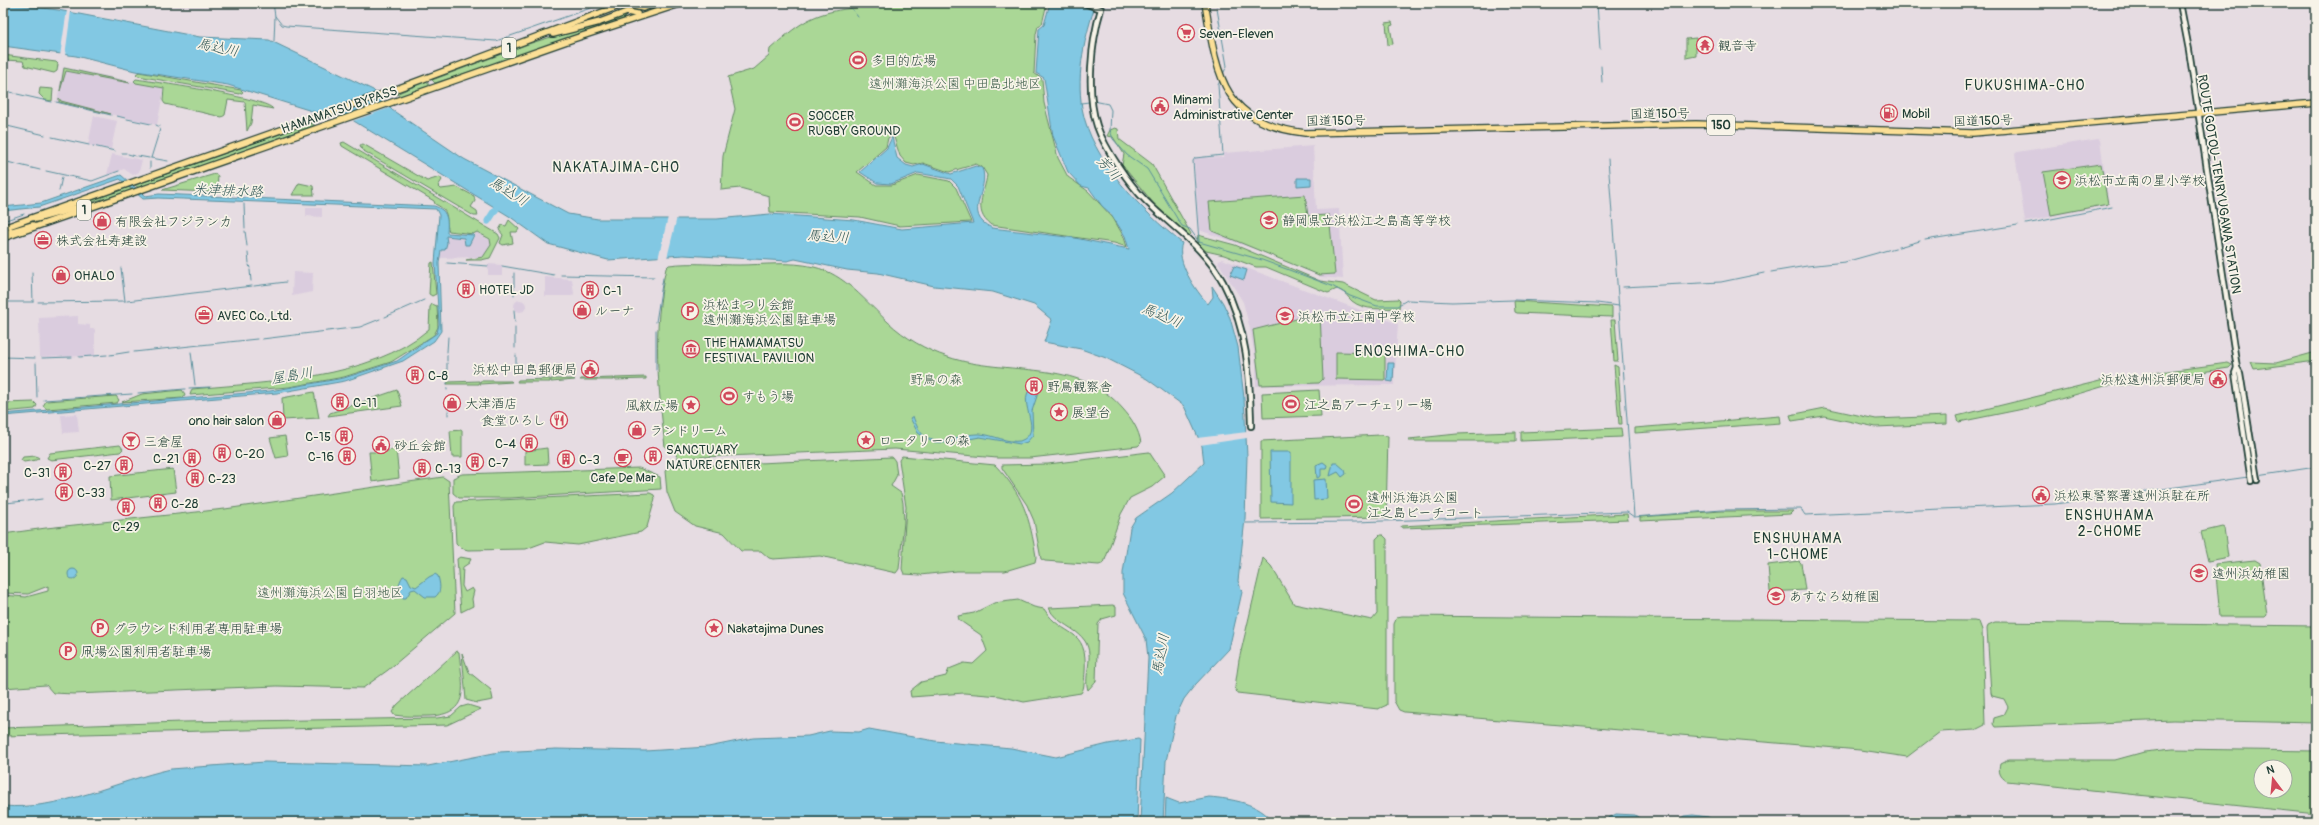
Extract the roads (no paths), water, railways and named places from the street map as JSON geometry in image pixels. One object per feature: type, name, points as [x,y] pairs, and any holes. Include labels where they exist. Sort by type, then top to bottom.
[{"type":"highway","points":[[628,4],[644,8],[658,3]]},
{"type":"highway","name":"HAMAMATSU BYPASS","points":[[3,238],[403,98],[683,3]]},
{"type":"highway","name":"国道150号","points":[[1205,3],[1216,64],[1223,82],[1234,98],[1255,118],[1282,130],[1305,133],[1696,124],[1973,133],[2316,103]]},
{"type":"highway","name":"HAMAMATSU BYPASS","points":[[3,228],[391,91],[628,4]]},
{"type":"highway","points":[[529,40],[600,22],[627,12],[637,14]]},
{"type":"highway","points":[[3,234],[92,204],[106,202]]},
{"type":"main road","points":[[1084,3],[1101,9],[1093,39],[1091,58],[1092,95],[1097,127],[1121,168],[1142,197],[1194,242],[1222,281],[1235,310],[1248,357],[1251,426]]},
{"type":"main road","name":"ROUTE GOTOU-TENRYUGAWA STATION","points":[[2180,3],[2237,368],[2240,373],[2257,480]]},
{"type":"main road","name":"ROUTE GOTOU-TENRYUGAWA STATION","points":[[2237,368],[2235,374],[2251,481]]},
{"type":"water","points":[[3,3],[58,10],[200,37],[269,40],[373,90],[392,110],[464,159],[568,214],[598,219],[717,219],[770,214],[854,220],[902,229],[973,223],[958,186],[951,179],[918,173],[891,184],[877,183],[860,172],[887,148],[892,137],[897,158],[906,165],[913,167],[923,164],[951,174],[976,166],[982,168],[984,176],[978,208],[979,216],[983,222],[992,228],[1075,238],[1129,249],[1125,236],[1111,214],[1102,206],[1089,188],[1081,186],[1068,172],[1053,136],[1044,78],[1036,73],[1039,29],[1044,25],[1050,3],[1096,3],[1085,41],[1080,81],[1080,95],[1087,127],[1096,147],[1120,183],[1151,216],[1182,243],[1181,258],[1184,267],[1193,284],[1203,298],[1208,304],[1213,297],[1212,286],[1223,303],[1230,318],[1238,347],[1244,398],[1247,456],[1245,519],[1238,581],[1242,592],[1229,649],[1195,685],[1184,699],[1176,716],[1166,761],[1163,822],[1140,822],[1148,658],[1146,639],[1123,593],[1123,573],[1130,528],[1136,518],[1172,493],[1204,463],[1202,446],[1184,406],[1147,379],[1106,358],[1081,349],[1044,342],[1052,320],[1034,305],[993,292],[934,286],[878,273],[847,270],[795,259],[787,261],[684,255],[608,260],[548,244],[509,216],[344,115],[315,112],[228,85],[135,71],[76,56],[3,46]]},
{"type":"water","points":[[121,175],[145,196],[159,194],[434,206],[445,213],[447,220],[447,233],[474,235],[469,245],[465,245],[464,238],[446,236],[447,243],[445,250],[441,250],[439,263],[441,331],[434,341],[403,361],[345,381],[277,393],[3,416],[3,414],[270,391],[344,378],[397,361],[437,333],[439,324],[435,263],[439,215],[436,209],[158,198],[143,199],[120,179],[39,207],[3,211],[3,207],[41,203]]},
{"type":"water","points":[[1297,178],[1311,178],[1311,185],[1297,186]]},
{"type":"water","points":[[1234,266],[1247,270],[1244,280],[1230,275]]},
{"type":"water","points":[[1388,363],[1394,363],[1393,382],[1387,381]]},
{"type":"water","points":[[1030,389],[1035,389],[1038,393],[1032,411],[1033,435],[1027,442],[1020,444],[980,437],[948,443],[932,442],[918,433],[910,418],[913,416],[918,429],[925,436],[933,440],[980,434],[1010,441],[1020,441],[1027,437],[1030,431],[1031,425],[1026,402]]},
{"type":"water","points":[[1270,452],[1291,452],[1291,503],[1271,502]]},
{"type":"water","points":[[1323,462],[1327,465],[1326,469],[1321,469],[1321,476],[1317,478],[1316,465]]},
{"type":"water","points":[[1333,463],[1337,463],[1345,470],[1346,474],[1342,477],[1338,472],[1330,476]]},
{"type":"water","points":[[1326,479],[1327,499],[1314,500],[1313,480]]},
{"type":"water","points":[[71,569],[75,569],[77,570],[77,578],[71,579],[68,576],[68,572]]},
{"type":"water","points":[[435,574],[438,576],[440,588],[439,593],[435,597],[425,597],[415,589],[411,590],[406,598],[401,596],[399,587],[403,576],[407,577],[411,585],[416,587]]},
{"type":"water","points":[[869,729],[935,741],[1011,748],[1056,757],[1108,744],[1138,739],[1140,740],[1137,822],[3,822],[3,806],[46,804],[67,800],[150,774],[171,769],[265,762],[428,766],[499,752],[556,749],[645,751],[708,747],[753,738],[808,736],[830,731],[859,732]]},
{"type":"water","points":[[1209,797],[1227,799],[1253,806],[1260,810],[1273,822],[1165,821],[1166,798],[1179,803]]},
{"type":"water","points":[[1616,814],[1635,815],[1645,822],[1601,822]]},
{"type":"water","points":[[1693,815],[1708,817],[1717,822],[1675,822],[1684,816]]},
{"type":"water","points":[[1547,817],[1563,822],[1534,822]]},
{"type":"waterway","points":[[273,3],[275,16],[274,41]]},
{"type":"waterway","points":[[275,16],[282,25],[286,26],[496,41],[605,3]]},
{"type":"waterway","points":[[847,3],[858,17]]},
{"type":"waterway","points":[[1216,3],[1227,66],[1223,74]]},
{"type":"waterway","points":[[1597,3],[1600,49]]},
{"type":"waterway","points":[[1601,66],[1602,82]]},
{"type":"waterway","points":[[1199,241],[1193,161],[1195,158],[1223,155],[1218,85],[1220,81]]},
{"type":"waterway","points":[[3,90],[14,93]]},
{"type":"waterway","points":[[17,94],[52,102]]},
{"type":"waterway","points":[[1094,101],[1108,104],[1111,110],[1110,130],[1113,139],[1127,155],[1147,169],[1182,226],[1190,229],[1199,242],[1262,260],[1332,286],[1350,296],[1377,306],[1397,306],[1407,300],[1452,302],[1514,300],[1597,303],[1619,306]]},
{"type":"waterway","points":[[56,102],[111,115]]},
{"type":"waterway","points":[[1081,103],[1089,102]]},
{"type":"waterway","points":[[117,116],[125,118]]},
{"type":"waterway","points":[[127,119],[151,124]]},
{"type":"waterway","points":[[3,125],[45,135]]},
{"type":"waterway","points":[[151,158],[160,129]]},
{"type":"waterway","points":[[52,137],[89,145]]},
{"type":"waterway","points":[[93,146],[115,151]]},
{"type":"waterway","points":[[128,154],[135,156]]},
{"type":"waterway","points":[[138,156],[149,158]]},
{"type":"waterway","points":[[151,158],[168,161]]},
{"type":"waterway","points":[[1608,159],[1634,516]]},
{"type":"waterway","points":[[3,161],[40,170]]},
{"type":"waterway","points":[[150,162],[150,168]]},
{"type":"waterway","points":[[46,171],[92,181],[119,171]]},
{"type":"waterway","points":[[59,191],[62,177]]},
{"type":"waterway","name":"屋島川","points":[[488,221],[501,201]]},
{"type":"waterway","name":"米津排水路","points":[[244,204],[245,228]]},
{"type":"waterway","points":[[2026,224],[2112,207]]},
{"type":"waterway","points":[[3,221],[24,214]]},
{"type":"waterway","points":[[1925,240],[2018,225]]},
{"type":"waterway","points":[[245,231],[247,246]]},
{"type":"waterway","points":[[1771,272],[1845,262],[1920,241]]},
{"type":"waterway","points":[[248,253],[249,263]]},
{"type":"waterway","points":[[447,263],[488,266]]},
{"type":"waterway","points":[[502,266],[554,275]]},
{"type":"waterway","points":[[121,268],[125,301]]},
{"type":"waterway","points":[[250,270],[251,281]]},
{"type":"waterway","points":[[32,272],[33,302]]},
{"type":"waterway","points":[[514,273],[514,295]]},
{"type":"waterway","points":[[1623,287],[1721,282],[1764,273]]},
{"type":"waterway","points":[[561,275],[654,277]]},
{"type":"waterway","points":[[656,322],[663,278]]},
{"type":"waterway","points":[[254,286],[286,282]]},
{"type":"waterway","points":[[127,301],[252,286]]},
{"type":"waterway","points":[[385,317],[424,300]]},
{"type":"waterway","points":[[38,302],[125,301]]},
{"type":"waterway","points":[[3,302],[33,302]]},
{"type":"waterway","points":[[514,310],[515,322]]},
{"type":"waterway","points":[[262,339],[360,327],[380,319]]},
{"type":"waterway","points":[[515,328],[515,348]]},
{"type":"waterway","points":[[656,330],[656,370]]},
{"type":"waterway","points":[[447,352],[448,337]]},
{"type":"waterway","points":[[134,352],[257,339]]},
{"type":"waterway","points":[[110,355],[129,352]]},
{"type":"waterway","points":[[191,352],[195,385]]},
{"type":"waterway","points":[[79,357],[107,355]]},
{"type":"waterway","points":[[447,355],[447,361]]},
{"type":"waterway","points":[[516,355],[516,365]]},
{"type":"waterway","points":[[3,357],[35,358]]},
{"type":"waterway","points":[[42,358],[72,357]]},
{"type":"waterway","points":[[36,363],[37,397]]},
{"type":"waterway","points":[[447,363],[447,378]]},
{"type":"waterway","points":[[189,388],[210,387]]},
{"type":"waterway","points":[[138,393],[185,389]]},
{"type":"waterway","points":[[44,400],[132,394]]},
{"type":"waterway","points":[[2257,476],[2316,467]]},
{"type":"waterway","points":[[1245,523],[1356,522],[1627,512],[1634,517],[1722,510],[1801,509],[1805,515],[2055,504],[2248,477]]},
{"type":"waterway","points":[[27,501],[42,499]]},
{"type":"waterway","points":[[6,503],[24,501]]},
{"type":"place","name":"Seven-Eleven","points":[[1186,33]]},
{"type":"place","name":"観音寺","points":[[1705,45]]},
{"type":"place","name":"多目的広場","points":[[858,60]]},
{"type":"place","name":"Minami Administrative Center","points":[[1160,106]]},
{"type":"place","name":"Mobil","points":[[1889,113]]},
{"type":"place","name":"SOCCER RUGBY GROUND","points":[[795,122]]},
{"type":"place","name":"浜松市立南の星小学校","points":[[2062,180]]},
{"type":"place","name":"静岡県立浜松江之島高等学校","points":[[1269,220]]},
{"type":"place","name":"有限会社フジランカ","points":[[102,221]]},
{"type":"place","name":"株式会社寿建設","points":[[43,240]]},
{"type":"place","name":"OHALO","points":[[61,275]]},
{"type":"place","name":"HOTEL JD","points":[[466,289]]},
{"type":"place","name":"C-1","points":[[590,290]]},
{"type":"place","name":"ルーナ","points":[[582,310]]},
{"type":"place","name":"浜松まつり会館 遠州灘海浜公園 駐車場","points":[[690,311]]},
{"type":"place","name":"AVEC Co.,Ltd.","points":[[204,315]]},
{"type":"place","name":"浜松市立江南中学校","points":[[1285,316]]},
{"type":"place","name":"THE HAMAMATSU FESTIVAL PAVILION","points":[[691,349]]},
{"type":"place","name":"浜松中田島郵便局","points":[[590,369]]},
{"type":"place","name":"C-8","points":[[415,375]]},
{"type":"place","name":"浜松遠州浜郵便局","points":[[2218,379]]},
{"type":"place","name":"野鳥観察舎","points":[[1034,386]]},
{"type":"place","name":"すもう場","points":[[729,396]]},
{"type":"place","name":"C-11","points":[[340,402]]},
{"type":"place","name":"大津酒店","points":[[452,403]]},
{"type":"place","name":"江之島アーチェリー場","points":[[1291,404]]},
{"type":"place","name":"風紋広場","points":[[691,405]]},
{"type":"place","name":"展望台","points":[[1059,412]]},
{"type":"place","name":"ono hair salon","points":[[277,420]]},
{"type":"place","name":"食堂ひろし","points":[[559,420]]},
{"type":"place","name":"ランドリーム","points":[[637,430]]},
{"type":"place","name":"C-15","points":[[344,436]]},
{"type":"place","name":"ロータリーの森","points":[[866,440]]},
{"type":"place","name":"三倉屋","points":[[131,441]]},
{"type":"place","name":"C-4","points":[[529,443]]},
{"type":"place","name":"砂丘会館","points":[[381,445]]},
{"type":"place","name":"C-20","points":[[222,453]]},
{"type":"place","name":"C-16","points":[[347,456]]},
{"type":"place","name":"SANCTUARY NATURE CENTER","points":[[653,456]]},
{"type":"place","name":"C-21","points":[[192,458]]},
{"type":"place","name":"Cafe De Mar","points":[[623,458]]},
{"type":"place","name":"C-3","points":[[566,459]]},
{"type":"place","name":"C-7","points":[[475,462]]},
{"type":"place","name":"C-27","points":[[124,465]]},
{"type":"place","name":"C-13","points":[[422,468]]},
{"type":"place","name":"C-31","points":[[63,472]]},
{"type":"place","name":"C-23","points":[[195,478]]},
{"type":"place","name":"C-33","points":[[64,492]]},
{"type":"place","name":"浜松東警察署遠州浜駐在所","points":[[2041,495]]},
{"type":"place","name":"C-28","points":[[158,503]]},
{"type":"place","name":"遠州浜海浜公園 江之島ビーチコート","points":[[1354,504]]},
{"type":"place","name":"C-29","points":[[126,507]]},
{"type":"place","name":"遠州浜幼稚園","points":[[2199,573]]},
{"type":"place","name":"あすなろ幼稚園","points":[[1776,596]]},
{"type":"place","name":"グラウンド利用者専用駐車場","points":[[100,628]]},
{"type":"place","name":"Nakatajima Dunes","points":[[714,628]]},
{"type":"place","name":"凧場公園利用者駐車場","points":[[68,651]]},
{"type":"district","name":"FUKUSHIMA-CHO","points":[[2025,85]]},
{"type":"district","name":"NAKATAJIMA-CHO","points":[[616,167]]},
{"type":"district","name":"ENOSHIMA-CHO","points":[[1410,351]]},
{"type":"district","name":"ENSHUHAMA 2-CHOME","points":[[2110,524]]},
{"type":"district","name":"ENSHUHAMA 1-CHOME","points":[[1798,546]]},
{"type":"water label","name":"馬込川","points":[[218,47]]},
{"type":"water label","name":"芳川","points":[[1109,168]]},
{"type":"water label","name":"馬込川","points":[[509,191]]},
{"type":"water label","name":"馬込川","points":[[828,236]]},
{"type":"water label","name":"馬込川","points":[[1162,315]]},
{"type":"water label","name":"馬込川","points":[[1160,654]]},
{"type":"park label","name":"遠州灘海浜公園 中田島北地区","points":[[955,83]]},
{"type":"park label","name":"野鳥の森","points":[[936,379]]},
{"type":"park label","name":"遠州灘海浜公園 白羽地区","points":[[330,592]]}]
